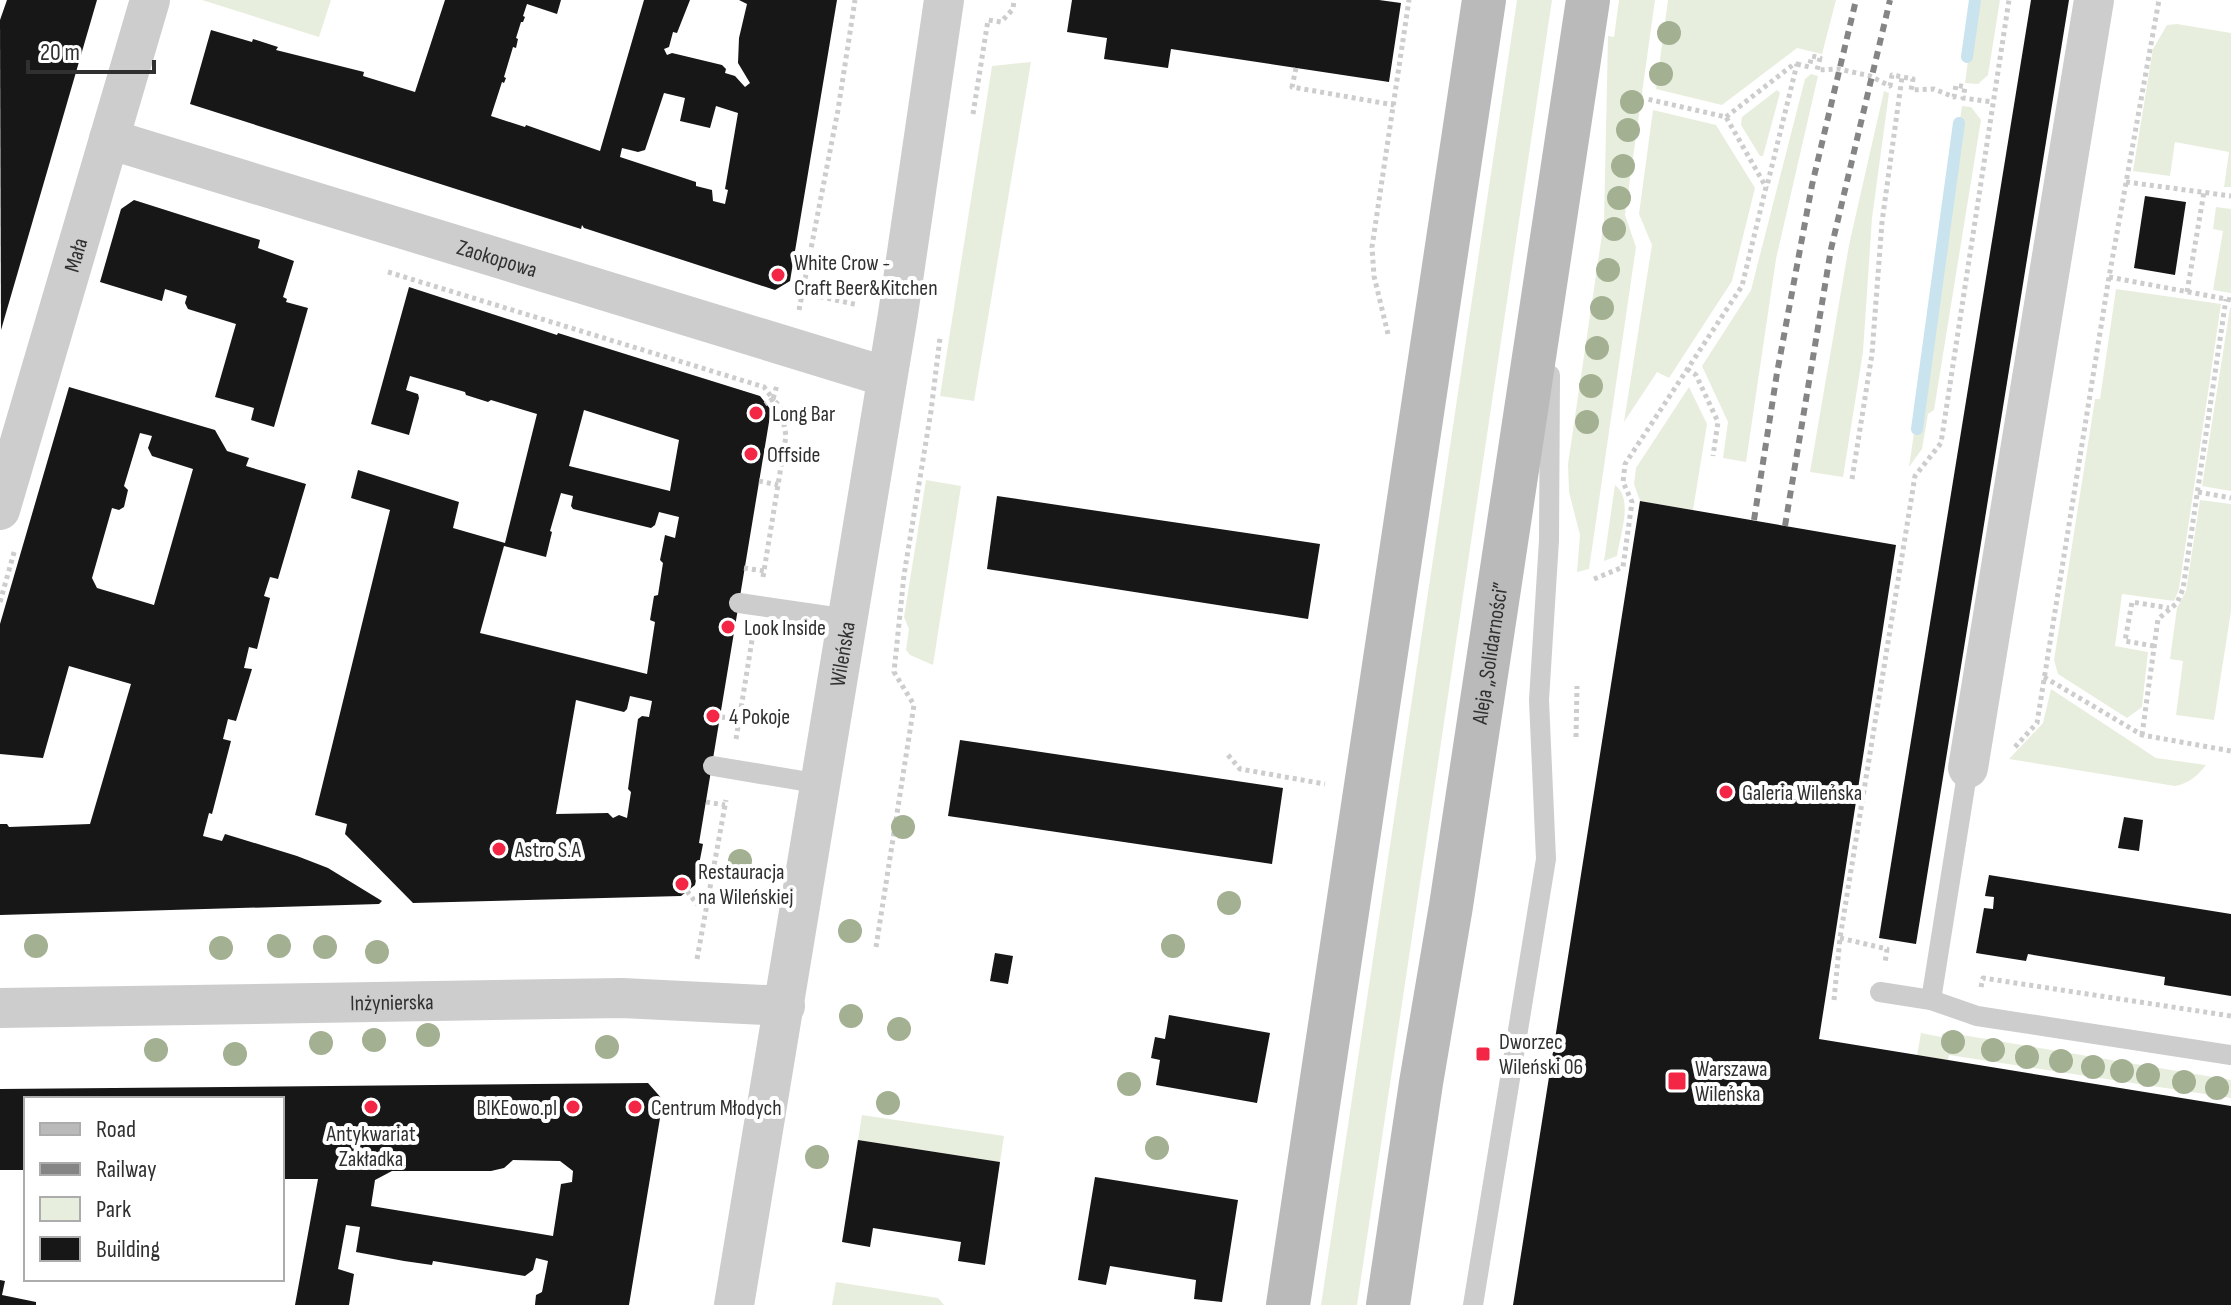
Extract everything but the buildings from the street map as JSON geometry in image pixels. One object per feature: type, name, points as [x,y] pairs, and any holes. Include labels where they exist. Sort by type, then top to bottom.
[{"type":"main road","points":[[1288,1305],[1484,0]]},
{"type":"main road","name":"Aleja „Solidarności”","points":[[1388,1305],[1588,0]]},
{"type":"street","name":"Mała","points":[[9,526],[109,139],[150,0]]},
{"type":"street","name":"Wileńska","points":[[734,1305],[887,377],[944,0]]},
{"type":"street","points":[[1968,768],[2094,0]]},
{"type":"street","name":"Zaokopowa","points":[[109,139],[887,377]]},
{"type":"street","name":"Inżynierska","points":[[0,1008],[622,998],[785,1006]]},
{"type":"lane","points":[[1473,1305],[1546,859],[1539,700],[1549,540],[1551,241]]},
{"type":"lane","points":[[749,604],[848,619]]},
{"type":"lane","points":[[722,768],[821,784]]},
{"type":"lane","points":[[1931,1000],[1968,768]]},
{"type":"lane","points":[[1880,992],[1931,1000],[1977,1016],[2231,1055]]},
{"type":"path","points":[[765,404],[773,399],[807,277],[855,0]]},
{"type":"path","points":[[973,116],[988,20],[1001,22],[1013,9],[1014,0]]},
{"type":"path","points":[[1391,342],[1380,309],[1372,247],[1409,0]]},
{"type":"path","points":[[1834,1000],[1840,938],[1915,476],[1941,443],[2009,0]]},
{"type":"path","points":[[2010,752],[2037,723],[2109,277],[2159,0]]},
{"type":"path","points":[[1726,117],[1794,64],[1809,67],[1812,56],[1820,58],[1817,70],[1839,69],[1870,76],[1890,86],[1892,75],[1913,79],[1911,90],[1934,89],[1954,97],[1956,85],[1965,87],[1963,98],[1993,102]]},
{"type":"path","points":[[1594,579],[1623,567],[1632,502],[1623,482],[1625,464],[1742,286],[1797,64]]},
{"type":"path","points":[[1296,68],[1292,87],[1394,105]]},
{"type":"path","points":[[1852,479],[1872,354],[1882,222],[1902,77]]},
{"type":"path","points":[[1647,99],[1726,117],[1766,187]]},
{"type":"path","points":[[2126,182],[2231,196]]},
{"type":"path","points":[[2187,292],[2204,192]]},
{"type":"path","points":[[381,270],[764,387],[781,408],[786,436],[764,571],[749,604],[739,719],[722,768],[725,805],[696,963]]},
{"type":"path","points":[[2109,277],[2228,300],[2183,589],[2177,603],[2158,619],[2142,735]]},
{"type":"path","points":[[876,947],[914,705],[894,672],[904,575],[931,411],[940,333]]},
{"type":"path","points":[[1687,369],[1696,375],[1718,422],[1713,456]]},
{"type":"path","points":[[759,481],[778,485]]},
{"type":"path","points":[[2198,492],[2231,498]]},
{"type":"path","points":[[0,602],[9,526]]},
{"type":"path","points":[[744,568],[764,571]]},
{"type":"path","points":[[2154,646],[2125,641],[2132,602],[2170,608]]},
{"type":"path","points":[[2044,677],[2142,735],[2231,751]]},
{"type":"path","points":[[721,717],[739,719]]},
{"type":"path","points":[[1228,755],[1240,769],[1326,784]]},
{"type":"path","points":[[706,802],[725,805]]},
{"type":"path","points":[[687,891],[697,904],[708,905]]},
{"type":"path","points":[[1840,938],[1887,949],[1880,992]]},
{"type":"path","points":[[1977,1016],[1983,978],[2231,1016]]},
{"type":"green space","points":[[202,0],[331,0],[319,37]]},
{"type":"green space","points":[[1517,0],[1552,0],[1357,1305],[1321,1305]]},
{"type":"green space","points":[[1619,0],[1655,0],[1625,215],[1636,247],[1589,569],[1577,572],[1580,535],[1569,492],[1568,464],[1604,221],[1608,36],[1614,37]]},
{"type":"green space","points":[[1668,0],[1836,0],[1822,54],[1797,48],[1722,105],[1656,89]]},
{"type":"green space","points":[[1976,0],[2000,0],[1988,75],[1978,84],[1965,83]]},
{"type":"green space","points":[[2167,25],[2231,33],[2231,187],[2224,187],[2229,152],[2175,142],[2170,176],[2133,171],[2153,49]]},
{"type":"green space","points":[[1031,62],[974,401],[940,396],[992,66]]},
{"type":"green space","points":[[1811,74],[1818,76],[1776,259],[1746,462],[1723,458],[1728,422],[1702,366],[1751,290],[1805,79]]},
{"type":"green space","points":[[1777,90],[1780,93],[1763,156],[1760,156],[1741,125],[1742,117]]},
{"type":"green space","points":[[1884,91],[1889,93],[1872,218],[1863,352],[1843,477],[1810,472],[1849,245]]},
{"type":"green space","points":[[1962,106],[1971,107],[1981,120],[1934,410],[1928,414],[1922,449],[1909,467]]},
{"type":"green space","points":[[1653,110],[1716,125],[1755,188],[1732,281],[1669,378],[1657,372],[1624,422],[1652,245],[1639,214]]},
{"type":"green space","points":[[2216,207],[2231,209],[2231,293],[2213,290],[2223,231],[2213,229]]},
{"type":"green space","points":[[2116,289],[2221,304],[2179,589],[2174,601],[2122,594],[2115,646],[2148,652],[2142,707],[2127,718],[2058,674],[2054,660],[2095,399],[2100,399]]},
{"type":"green space","points":[[2231,308],[2231,491],[2202,486]]},
{"type":"green space","points":[[1689,387],[1707,424],[1693,510],[1640,501],[1634,484],[1636,468]]},
{"type":"green space","points":[[926,480],[961,486],[933,665],[910,655],[906,650],[909,629],[904,617]]},
{"type":"green space","points":[[1615,485],[1624,499],[1624,518],[1617,556],[1604,561]]},
{"type":"green space","points":[[2200,500],[2231,504],[2231,611],[2214,720],[2176,715],[2183,661],[2170,659],[2177,608],[2186,591]]},
{"type":"green space","points":[[2051,689],[2156,758],[2206,765],[2193,778],[2175,786],[2009,759],[2043,723]]},
{"type":"green space","points":[[1921,1033],[1941,1037],[1943,1033],[1956,1034],[2231,1080],[2231,1098],[1949,1055],[1948,1060],[1917,1055]]},
{"type":"green space","points":[[862,1115],[1004,1136],[1000,1162],[858,1140]]},
{"type":"green space","points":[[836,1282],[938,1298],[944,1305],[832,1305]]},
{"type":"waterway","points":[[1967,57],[1975,0]]},
{"type":"waterway","points":[[1917,429],[1959,123]]},
{"type":"railway","points":[[1754,520],[1777,373],[1812,185],[1856,0]]},
{"type":"railway","points":[[1785,526],[1831,249],[1890,0]]},
{"type":"place","name":"White Crow - Craft Beer&Kitchen","points":[[778,275]]},
{"type":"place","name":"Long Bar","points":[[756,413]]},
{"type":"place","name":"Offside","points":[[751,454]]},
{"type":"place","name":"Look Inside","points":[[728,627]]},
{"type":"place","name":"4 Pokoje","points":[[713,716]]},
{"type":"place","name":"Galeria Wileńska","points":[[1726,792]]},
{"type":"place","name":"Astro S.A","points":[[499,849]]},
{"type":"place","name":"Restauracja na Wileńskiej","points":[[682,884]]},
{"type":"place","name":"Dworzec Wileński 06","points":[[1483,1054]]},
{"type":"place","name":"Warszawa Wileńska","points":[[1677,1081]]},
{"type":"place","name":"Antykwariat Zakładka","points":[[371,1107]]},
{"type":"place","name":"BIKEowo.pl","points":[[573,1107]]},
{"type":"place","name":"Centrum Młodych","points":[[635,1107]]}]
